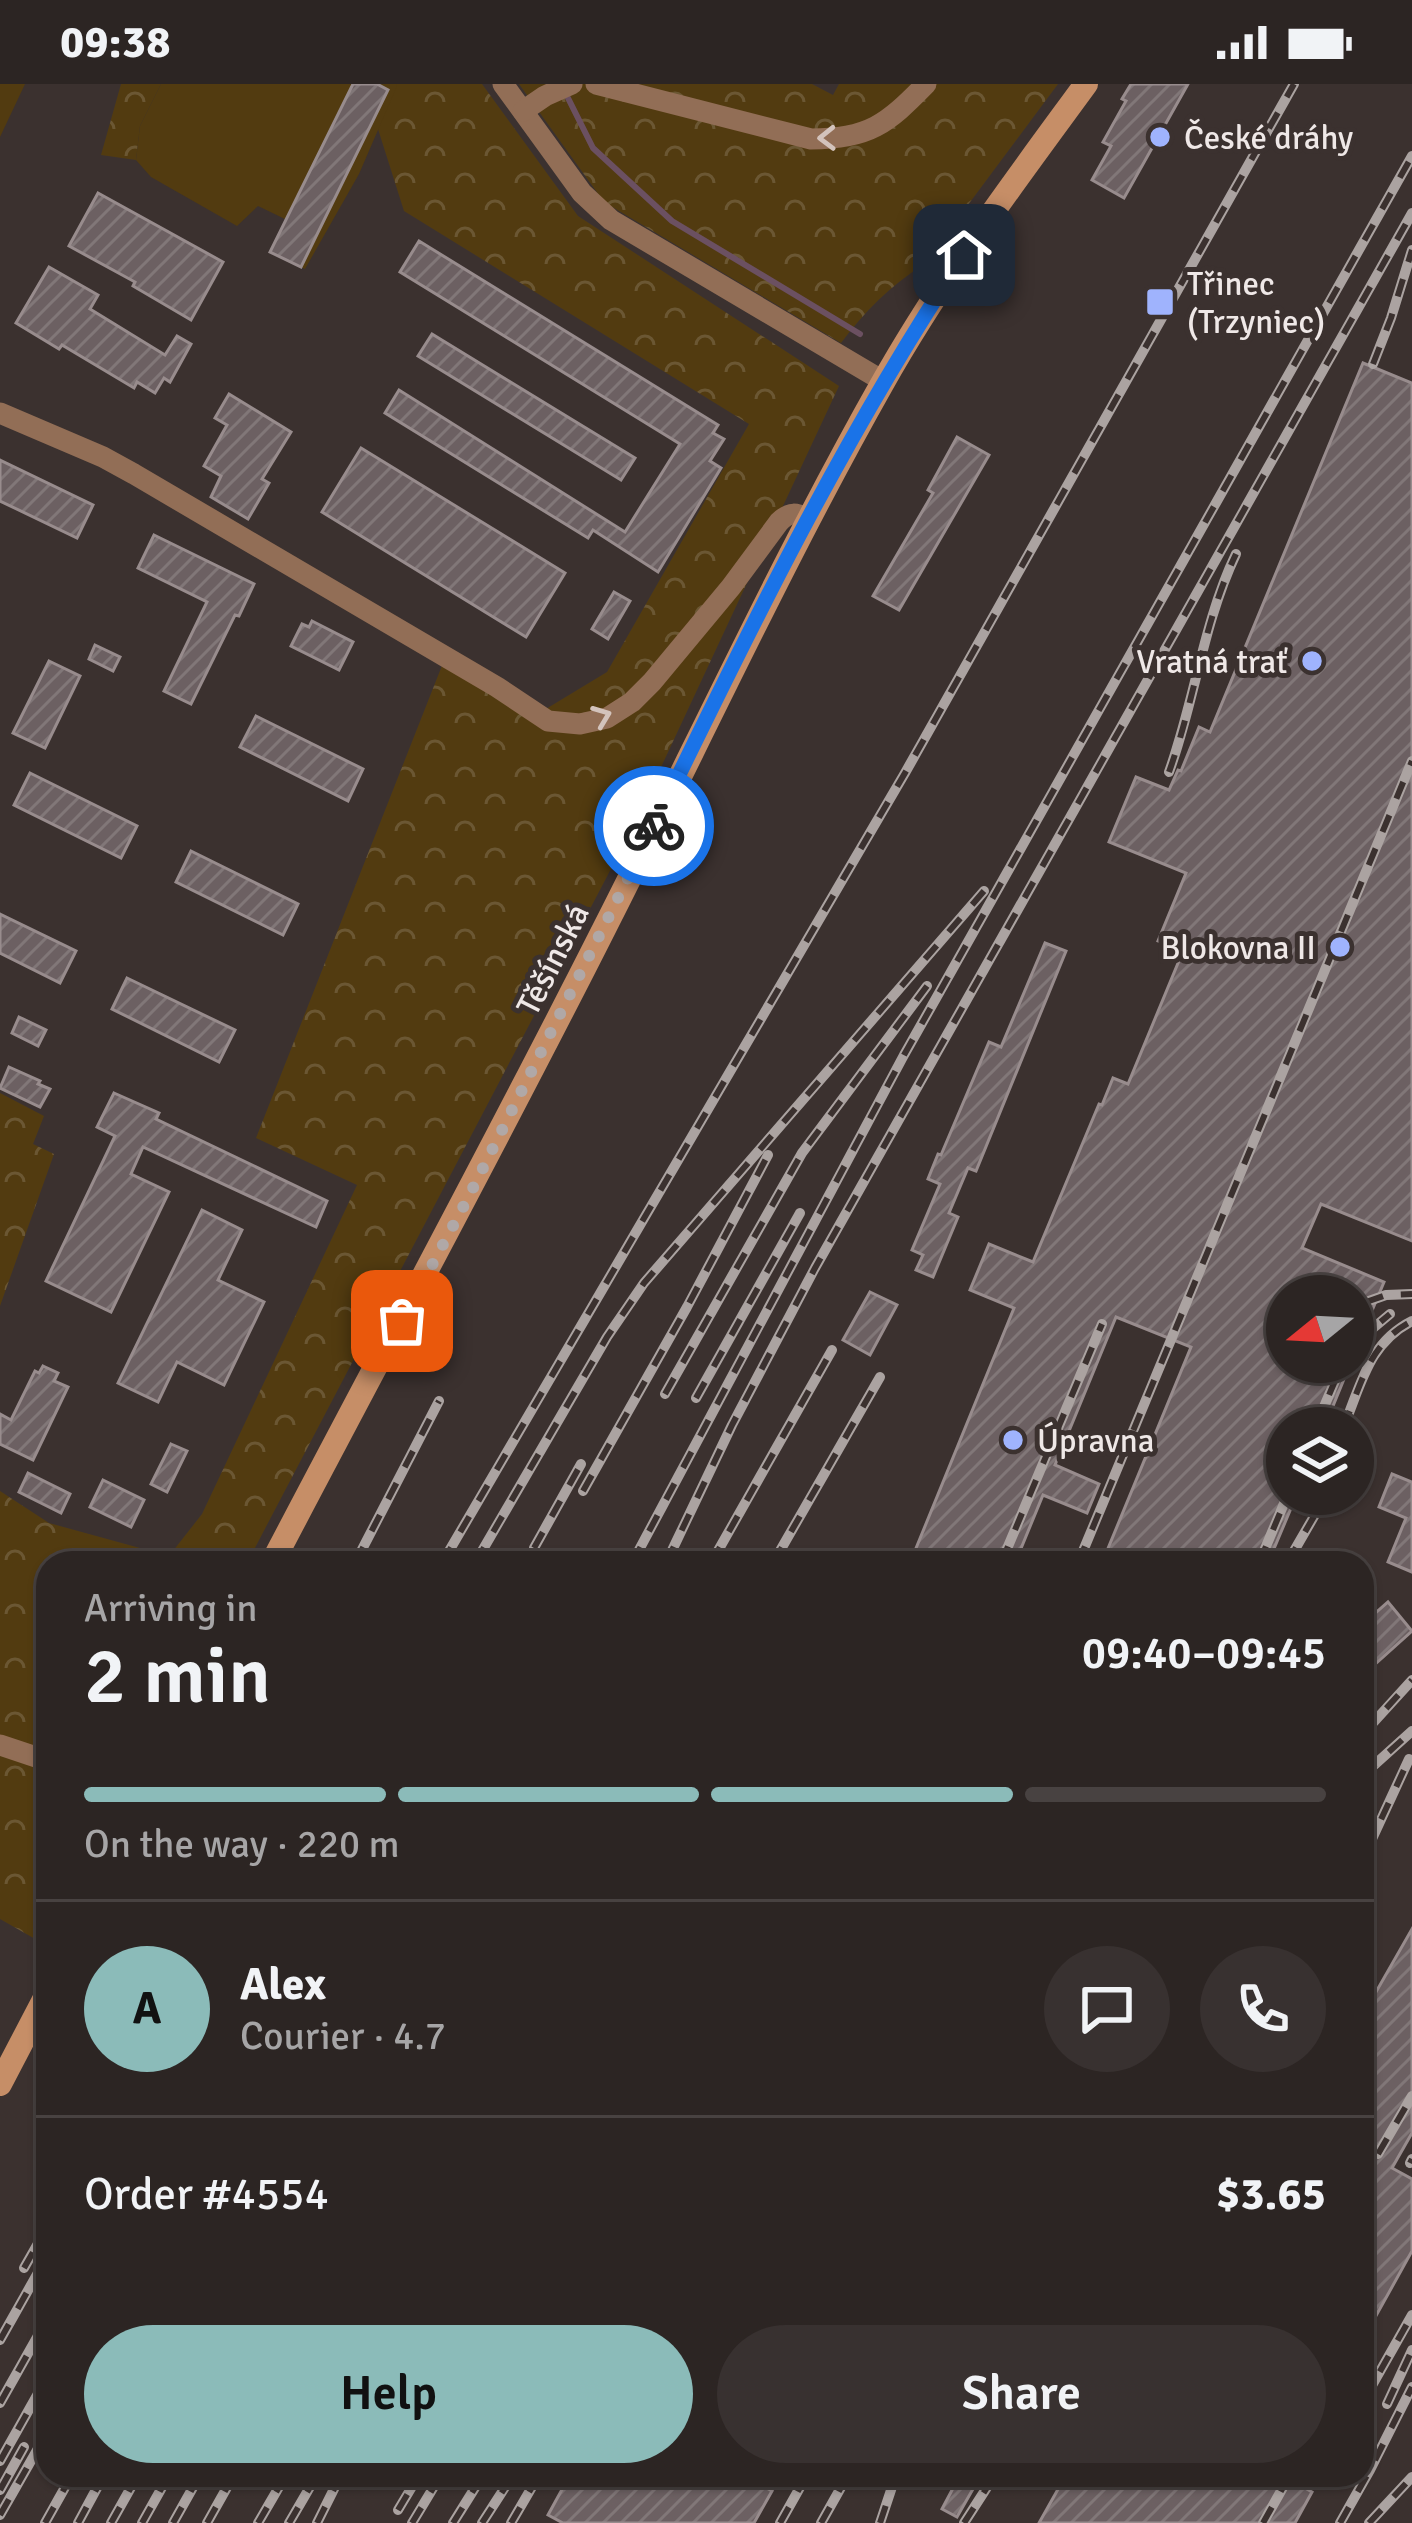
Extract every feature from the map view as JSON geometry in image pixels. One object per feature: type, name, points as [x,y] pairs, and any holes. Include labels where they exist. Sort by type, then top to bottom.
[{"type":"main road","name":"Těšínská","points":[[278,1551],[468,1198],[883,381],[1018,176],[1086,84]]},
{"type":"main road","points":[[0,2084],[36,2015]]},
{"type":"street","points":[[503,84],[582,193],[611,220],[883,381]]},
{"type":"street","points":[[523,111],[572,84]]},
{"type":"street","points":[[596,84],[811,140],[842,139],[875,128],[926,84]]},
{"type":"street","points":[[0,413],[134,474],[548,721],[580,724],[607,718],[632,702],[730,587],[778,522],[795,512],[809,519]]},
{"type":"street","points":[[0,1745],[36,1757]]},
{"type":"green space","points":[[0,84],[25,84],[0,137]]},
{"type":"green space","points":[[121,84],[161,84],[140,126],[136,160],[101,155]]},
{"type":"green space","points":[[161,84],[397,86],[359,174],[305,269],[272,253],[287,220],[258,206],[237,226],[151,177],[136,160],[140,126]]},
{"type":"green space","points":[[396,84],[482,84],[578,216],[839,386],[634,825],[253,1551],[173,1551],[202,1514],[357,1185],[256,1138],[443,663],[531,718],[607,672],[749,424],[404,211],[378,129]]},
{"type":"green space","points":[[519,84],[812,84],[833,95],[839,84],[1058,84],[924,264],[879,300],[841,343],[604,202]]},
{"type":"green space","points":[[0,1093],[44,1116],[33,1144],[54,1154],[0,1306]]},
{"type":"green space","points":[[0,1491],[49,1523],[151,1551],[36,1551],[36,1939],[0,1919]]},
{"type":"building","points":[[353,84],[377,84],[388,90],[301,267],[270,252]]},
{"type":"building","points":[[1131,84],[1188,84],[1124,198],[1092,180],[1111,146],[1103,142]]},
{"type":"building","points":[[98,193],[223,262],[191,320],[69,246]]},
{"type":"building","points":[[419,241],[718,425],[713,433],[724,439],[710,461],[721,468],[658,572],[593,530],[588,538],[385,413],[399,390],[625,532],[680,444],[400,272]]},
{"type":"building","points":[[49,267],[98,295],[90,309],[165,355],[177,336],[191,344],[170,382],[164,378],[155,393],[137,382],[134,388],[16,323]]},
{"type":"building","points":[[432,334],[635,458],[621,480],[418,356]]},
{"type":"building","points":[[1363,363],[1412,383],[1412,1241],[1321,1204],[1302,1248],[1367,1275],[1266,1275],[1266,1383],[1342,1383],[1333,1407],[1266,1407],[1266,1515],[1288,1515],[1273,1551],[1107,1551],[1191,1347],[1116,1317],[1055,1465],[1099,1484],[1087,1513],[1043,1495],[1020,1551],[915,1551],[1014,1308],[970,1290],[989,1244],[1033,1262],[1099,1104],[1113,1078],[1128,1084],[1183,951],[1158,941],[1186,873],[1109,842],[1136,777],[1169,790],[1199,727],[1210,732]]},
{"type":"building","points":[[229,394],[291,432],[262,479],[269,483],[248,519],[211,497],[221,476],[204,466],[227,425],[215,418]]},
{"type":"building","points":[[957,437],[989,455],[899,610],[873,596],[933,493],[928,490]]},
{"type":"building","points":[[361,448],[565,573],[526,637],[322,512]]},
{"type":"building","points":[[0,460],[93,505],[77,538],[0,501]]},
{"type":"building","points":[[154,535],[254,584],[191,704],[164,691],[207,602],[138,568]]},
{"type":"building","points":[[614,592],[630,601],[608,639],[592,629]]},
{"type":"building","points":[[312,621],[353,642],[339,670],[291,646],[302,624],[309,627]]},
{"type":"building","points":[[95,645],[120,657],[113,671],[89,659]]},
{"type":"building","points":[[49,661],[80,676],[45,748],[13,733]]},
{"type":"building","points":[[256,716],[363,769],[348,801],[240,747]]},
{"type":"building","points":[[30,773],[137,826],[121,858],[14,805]]},
{"type":"building","points":[[191,851],[298,904],[283,935],[176,882]]},
{"type":"building","points":[[0,914],[76,951],[60,983],[0,953]]},
{"type":"building","points":[[1045,943],[1066,951],[976,1171],[968,1168],[949,1213],[958,1217],[933,1277],[916,1270],[923,1255],[912,1250],[940,1184],[928,1179],[989,1042],[1001,1047]]},
{"type":"building","points":[[127,978],[235,1030],[219,1062],[112,1009]]},
{"type":"building","points":[[19,1017],[46,1030],[38,1046],[12,1033]]},
{"type":"building","points":[[9,1067],[50,1089],[40,1107],[0,1088]]},
{"type":"building","points":[[114,1093],[159,1113],[156,1119],[327,1201],[316,1227],[143,1147],[131,1174],[169,1192],[111,1312],[46,1281],[115,1136],[97,1127]]},
{"type":"building","points":[[202,1210],[242,1230],[218,1280],[264,1302],[224,1385],[177,1362],[158,1402],[118,1383]]},
{"type":"building","points":[[1374,1278],[1384,1282],[1374,1306]]},
{"type":"building","points":[[870,1292],[897,1305],[870,1355],[843,1340]]},
{"type":"building","points":[[43,1366],[58,1373],[54,1381],[68,1387],[33,1460],[0,1444],[0,1414],[11,1420],[35,1371],[39,1373]]},
{"type":"building","points":[[171,1444],[187,1451],[167,1492],[151,1484]]},
{"type":"building","points":[[28,1473],[70,1494],[61,1513],[19,1492]]},
{"type":"building","points":[[1392,1474],[1412,1482],[1412,1572],[1388,1562],[1406,1518],[1379,1507]]},
{"type":"building","points":[[103,1480],[144,1500],[131,1527],[90,1507]]},
{"type":"building","points":[[1388,1602],[1412,1631],[1374,1665],[1374,1614]]},
{"type":"building","points":[[1412,1929],[1412,2133],[1392,2168],[1412,2179],[1412,2251],[1374,2319],[1374,1996]]},
{"type":"building","points":[[563,2487],[765,2487],[772,2491],[754,2523],[563,2523],[548,2515]]},
{"type":"building","points":[[954,2487],[974,2487],[957,2517],[942,2509]]},
{"type":"building","points":[[1059,2487],[1303,2487],[1312,2492],[1295,2523],[1039,2523]]},
{"type":"waterway","points":[[568,98],[593,148],[672,221],[860,334]]},
{"type":"railway","points":[[449,1551],[905,773],[1294,84]]},
{"type":"railway","points":[[638,1551],[904,1055],[1412,156]]},
{"type":"railway","points":[[672,1551],[815,1268],[1412,213]]},
{"type":"railway","points":[[1373,364],[1412,250]]},
{"type":"railway","points":[[1169,772],[1215,607],[1236,554]]},
{"type":"railway","points":[[1083,1551],[1412,761]]},
{"type":"railway","points":[[482,1551],[607,1337],[644,1283],[984,891]]},
{"type":"railway","points":[[665,1394],[802,1153],[927,986]]},
{"type":"railway","points":[[583,1491],[768,1155]]},
{"type":"railway","points":[[696,1398],[800,1213]]},
{"type":"railway","points":[[1374,1299],[1412,1294]]},
{"type":"railway","points":[[1374,1327],[1390,1314]]},
{"type":"railway","points":[[1351,1407],[1376,1353],[1412,1321]]},
{"type":"railway","points":[[1006,1551],[1102,1324]]},
{"type":"railway","points":[[718,1551],[832,1350]]},
{"type":"railway","points":[[780,1551],[880,1377]]},
{"type":"railway","points":[[1324,1407],[1334,1383]]},
{"type":"railway","points":[[361,1551],[439,1401]]},
{"type":"railway","points":[[534,1548],[581,1464]]},
{"type":"railway","points":[[1264,1551],[1279,1515]]},
{"type":"railway","points":[[1294,1551],[1315,1515]]},
{"type":"railway","points":[[1374,1722],[1412,1680]]},
{"type":"railway","points":[[1374,1765],[1412,1731]]},
{"type":"railway","points":[[1374,1835],[1409,1759]]},
{"type":"railway","points":[[1378,2154],[1412,2096]]},
{"type":"railway","points":[[1410,2163],[1412,2159]]},
{"type":"railway","points":[[24,2268],[36,2247]]},
{"type":"railway","points":[[0,2340],[36,2276]]},
{"type":"railway","points":[[1374,2382],[1412,2315]]},
{"type":"railway","points":[[0,2403],[36,2339]]},
{"type":"railway","points":[[1387,2404],[1412,2350]]},
{"type":"railway","points":[[1374,2462],[1412,2387]]},
{"type":"railway","points":[[0,2461],[36,2397]]},
{"type":"railway","points":[[0,2490],[24,2447]]},
{"type":"railway","points":[[0,2515],[36,2452]]},
{"type":"railway","points":[[1369,2523],[1412,2477]]},
{"type":"railway","points":[[45,2523],[65,2487]]},
{"type":"railway","points":[[78,2523],[98,2487]]},
{"type":"railway","points":[[111,2523],[131,2487]]},
{"type":"railway","points":[[142,2523],[162,2487]]},
{"type":"railway","points":[[173,2523],[193,2487]]},
{"type":"railway","points":[[207,2523],[227,2487]]},
{"type":"railway","points":[[258,2523],[279,2487]]},
{"type":"railway","points":[[289,2523],[310,2487]]},
{"type":"railway","points":[[317,2523],[335,2487]]},
{"type":"railway","points":[[398,2510],[412,2487]]},
{"type":"railway","points":[[412,2523],[434,2487]]},
{"type":"railway","points":[[453,2523],[476,2487]]},
{"type":"railway","points":[[482,2523],[505,2487]]},
{"type":"railway","points":[[511,2523],[532,2487]]},
{"type":"railway","points":[[780,2523],[800,2487]]},
{"type":"railway","points":[[821,2523],[841,2487]]},
{"type":"railway","points":[[880,2523],[892,2487]]},
{"type":"railway","points":[[964,2523],[987,2487]]},
{"type":"railway","points":[[1263,2523],[1283,2487]]},
{"type":"railway","points":[[1340,2523],[1360,2487]]},
{"type":"way so far","points":[[402,1321],[654,826]]},
{"type":"place","name":"České dráhy","points":[[1160,137]]},
{"type":"place","name":"Třinec (Trzyniec)","points":[[1160,302]]},
{"type":"place","name":"Vratná trať","points":[[1312,661]]},
{"type":"place","name":"Blokovna II","points":[[1340,947]]},
{"type":"place","name":"Úpravna","points":[[1013,1440]]},
{"type":"route","points":[[654,826],[883,381],[964,255]]}]
